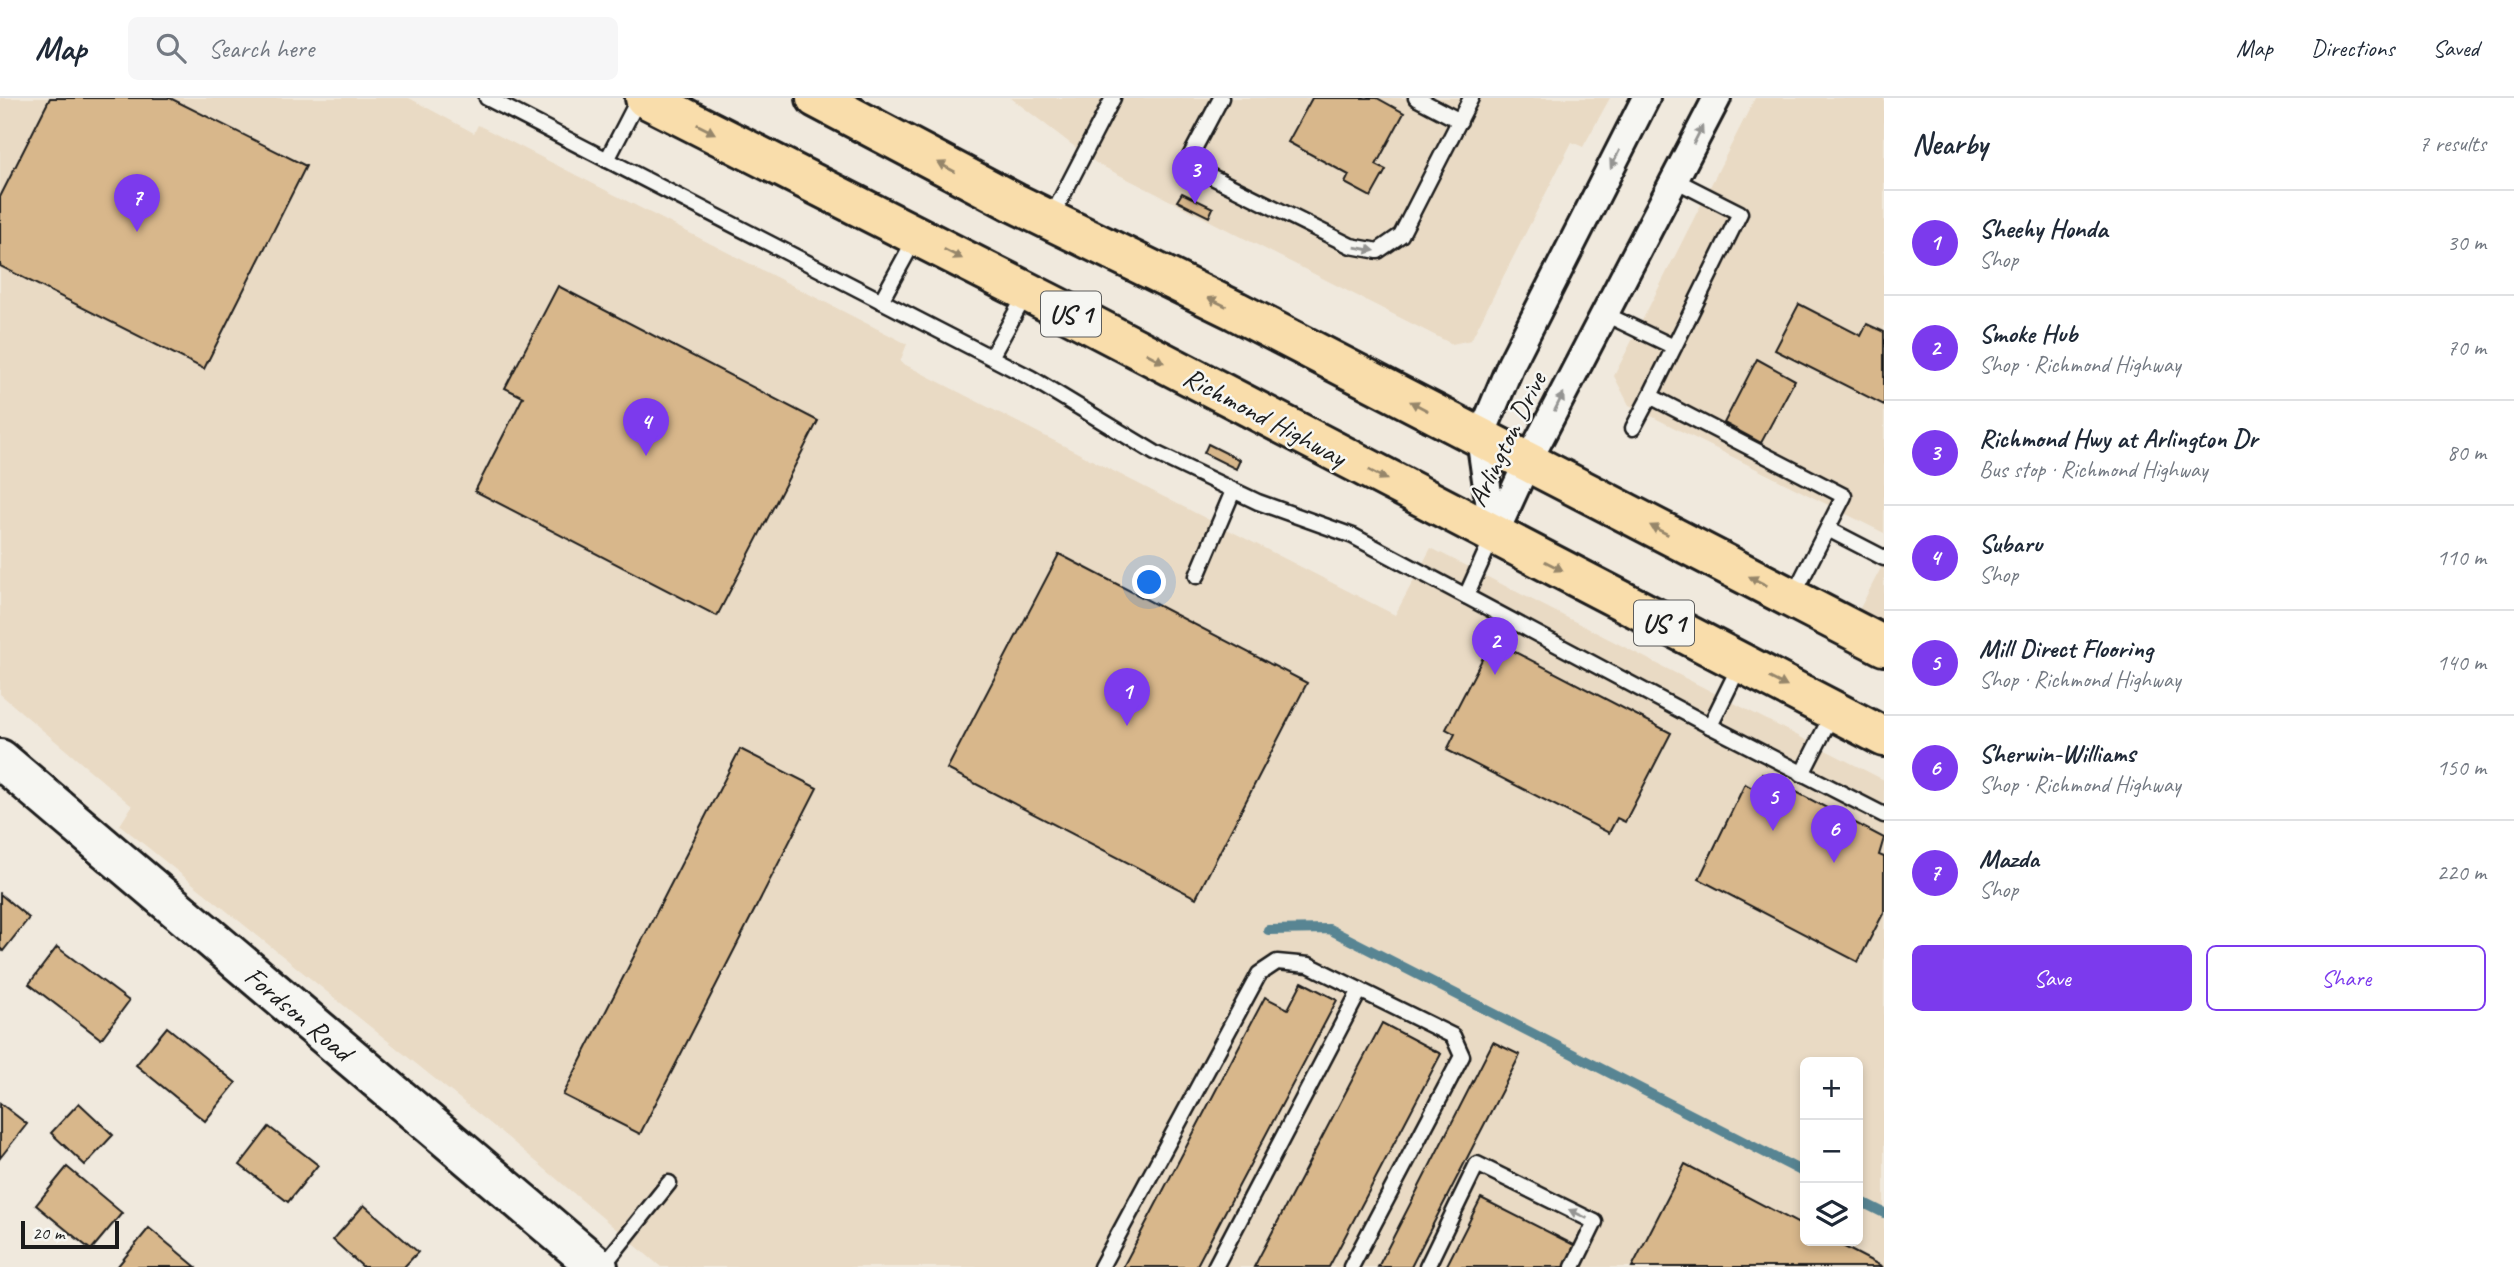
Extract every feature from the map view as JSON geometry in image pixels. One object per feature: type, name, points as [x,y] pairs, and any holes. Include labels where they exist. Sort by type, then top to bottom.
[{"type":"highway","name":"Richmond Highway","points":[[645,98],[1027,292],[1884,737]]},
{"type":"highway","name":"US 1","points":[[816,98],[857,113],[1050,220],[1236,311],[1884,646]]},
{"type":"street","name":"Arlington Drive","points":[[1494,535],[1480,438],[1511,365],[1646,98]]},
{"type":"street","name":"Arlington Drive","points":[[1494,535],[1527,463],[1717,98]]},
{"type":"street","name":"Fordson Road","points":[[0,759],[600,1267]]},
{"type":"lane","points":[[487,98],[1031,378],[1155,453],[1233,491],[1353,536],[1710,726],[1884,815]]},
{"type":"lane","points":[[607,160],[639,98]]},
{"type":"lane","points":[[1050,220],[1113,98]]},
{"type":"lane","points":[[1221,98],[1186,164],[1351,246],[1378,251],[1401,235],[1471,98]]},
{"type":"lane","points":[[1416,98],[1460,121]]},
{"type":"lane","points":[[1633,428],[1740,213],[1675,180]]},
{"type":"lane","points":[[881,301],[917,236]]},
{"type":"lane","points":[[991,357],[1027,292]]},
{"type":"lane","points":[[1605,314],[1674,347]]},
{"type":"lane","points":[[1650,396],[1844,496],[1792,598]]},
{"type":"lane","points":[[1197,576],[1233,491]]},
{"type":"lane","points":[[1828,529],[1884,558]]},
{"type":"lane","points":[[1466,596],[1494,535]]},
{"type":"lane","points":[[1710,726],[1741,663]]},
{"type":"lane","points":[[1802,774],[1834,711]]},
{"type":"lane","points":[[1101,1267],[1259,974],[1277,962],[1309,965],[1454,1036],[1462,1056],[1351,1267]]},
{"type":"lane","points":[[1215,1267],[1360,990]]},
{"type":"lane","points":[[1427,1267],[1477,1164],[1595,1222],[1573,1267]]},
{"type":"lane","points":[[600,1267],[669,1183]]},
{"type":"shaded area","points":[[0,98],[409,98],[474,133],[478,125],[907,344],[900,362],[1395,615],[1431,548],[1884,780],[1884,1267],[661,1267],[507,1137],[120,825],[132,806],[0,694]]},
{"type":"shaded area","points":[[1011,98],[1610,98],[1583,147],[1572,142],[1471,340],[1452,344],[1096,163]]},
{"type":"shaded area","points":[[1755,98],[1884,98],[1884,533],[1629,405],[1614,376]]},
{"type":"shaded area","points":[[1884,562],[1884,626],[1858,612]]},
{"type":"building","points":[[50,98],[170,98],[306,166],[204,369],[0,266],[0,197]]},
{"type":"building","points":[[1312,98],[1377,98],[1404,113],[1376,165],[1386,170],[1371,197],[1345,183],[1349,175],[1288,142]]},
{"type":"building","points":[[1182,193],[1213,208],[1209,217],[1177,201]]},
{"type":"building","points":[[558,286],[818,421],[717,616],[475,491],[523,397],[505,388]]},
{"type":"building","points":[[1799,304],[1861,336],[1867,324],[1884,332],[1884,405],[1775,350]]},
{"type":"building","points":[[1757,359],[1795,380],[1761,443],[1724,423]]},
{"type":"building","points":[[1208,444],[1240,460],[1236,469],[1204,453]]},
{"type":"building","points":[[1059,554],[1307,683],[1196,898],[947,769]]},
{"type":"building","points":[[1492,640],[1671,733],[1625,822],[1617,818],[1609,833],[1447,750],[1455,734],[1446,729]]},
{"type":"building","points":[[740,749],[817,788],[640,1134],[563,1095]]},
{"type":"building","points":[[1762,774],[1884,838],[1879,855],[1884,857],[1884,912],[1858,962],[1699,879],[1745,784],[1754,789]]},
{"type":"building","points":[[0,894],[29,918],[3,951],[0,948]]},
{"type":"building","points":[[57,947],[129,1001],[101,1039],[29,984]]},
{"type":"building","points":[[1302,982],[1337,1000],[1196,1267],[1123,1267],[1265,997],[1288,1009]]},
{"type":"building","points":[[1382,1023],[1441,1054],[1329,1267],[1254,1267]]},
{"type":"building","points":[[167,1027],[236,1083],[205,1121],[136,1065]]},
{"type":"building","points":[[1493,1042],[1520,1055],[1411,1267],[1378,1267]]},
{"type":"building","points":[[0,1103],[27,1124],[0,1158]]},
{"type":"building","points":[[79,1103],[113,1135],[85,1165],[51,1133]]},
{"type":"building","points":[[269,1127],[318,1165],[288,1202],[240,1165]]},
{"type":"building","points":[[1685,1164],[1800,1224],[1800,1246],[1843,1246],[1883,1267],[1632,1267]]},
{"type":"building","points":[[67,1167],[122,1213],[91,1250],[36,1205]]},
{"type":"building","points":[[1481,1198],[1576,1246],[1565,1267],[1446,1267]]},
{"type":"building","points":[[364,1205],[418,1252],[404,1267],[363,1267],[333,1240]]},
{"type":"building","points":[[149,1228],[196,1267],[117,1267]]},
{"type":"waterway","points":[[1268,930],[1329,929],[1800,1170]]},
{"type":"waterway","points":[[1863,1202],[1884,1213]]},
{"type":"place","name":"Richmond Hwy at Arlington Dr","points":[[1195,204]]},
{"type":"place","name":"Mazda","points":[[137,232]]},
{"type":"place","name":"Subaru","points":[[646,456]]},
{"type":"place","name":"Smoke Hub","points":[[1495,675]]},
{"type":"place","name":"Sheehy Honda","points":[[1127,726]]},
{"type":"place","name":"Mill Direct Flooring","points":[[1773,831]]},
{"type":"place","name":"Sherwin-Williams","points":[[1834,863]]}]
